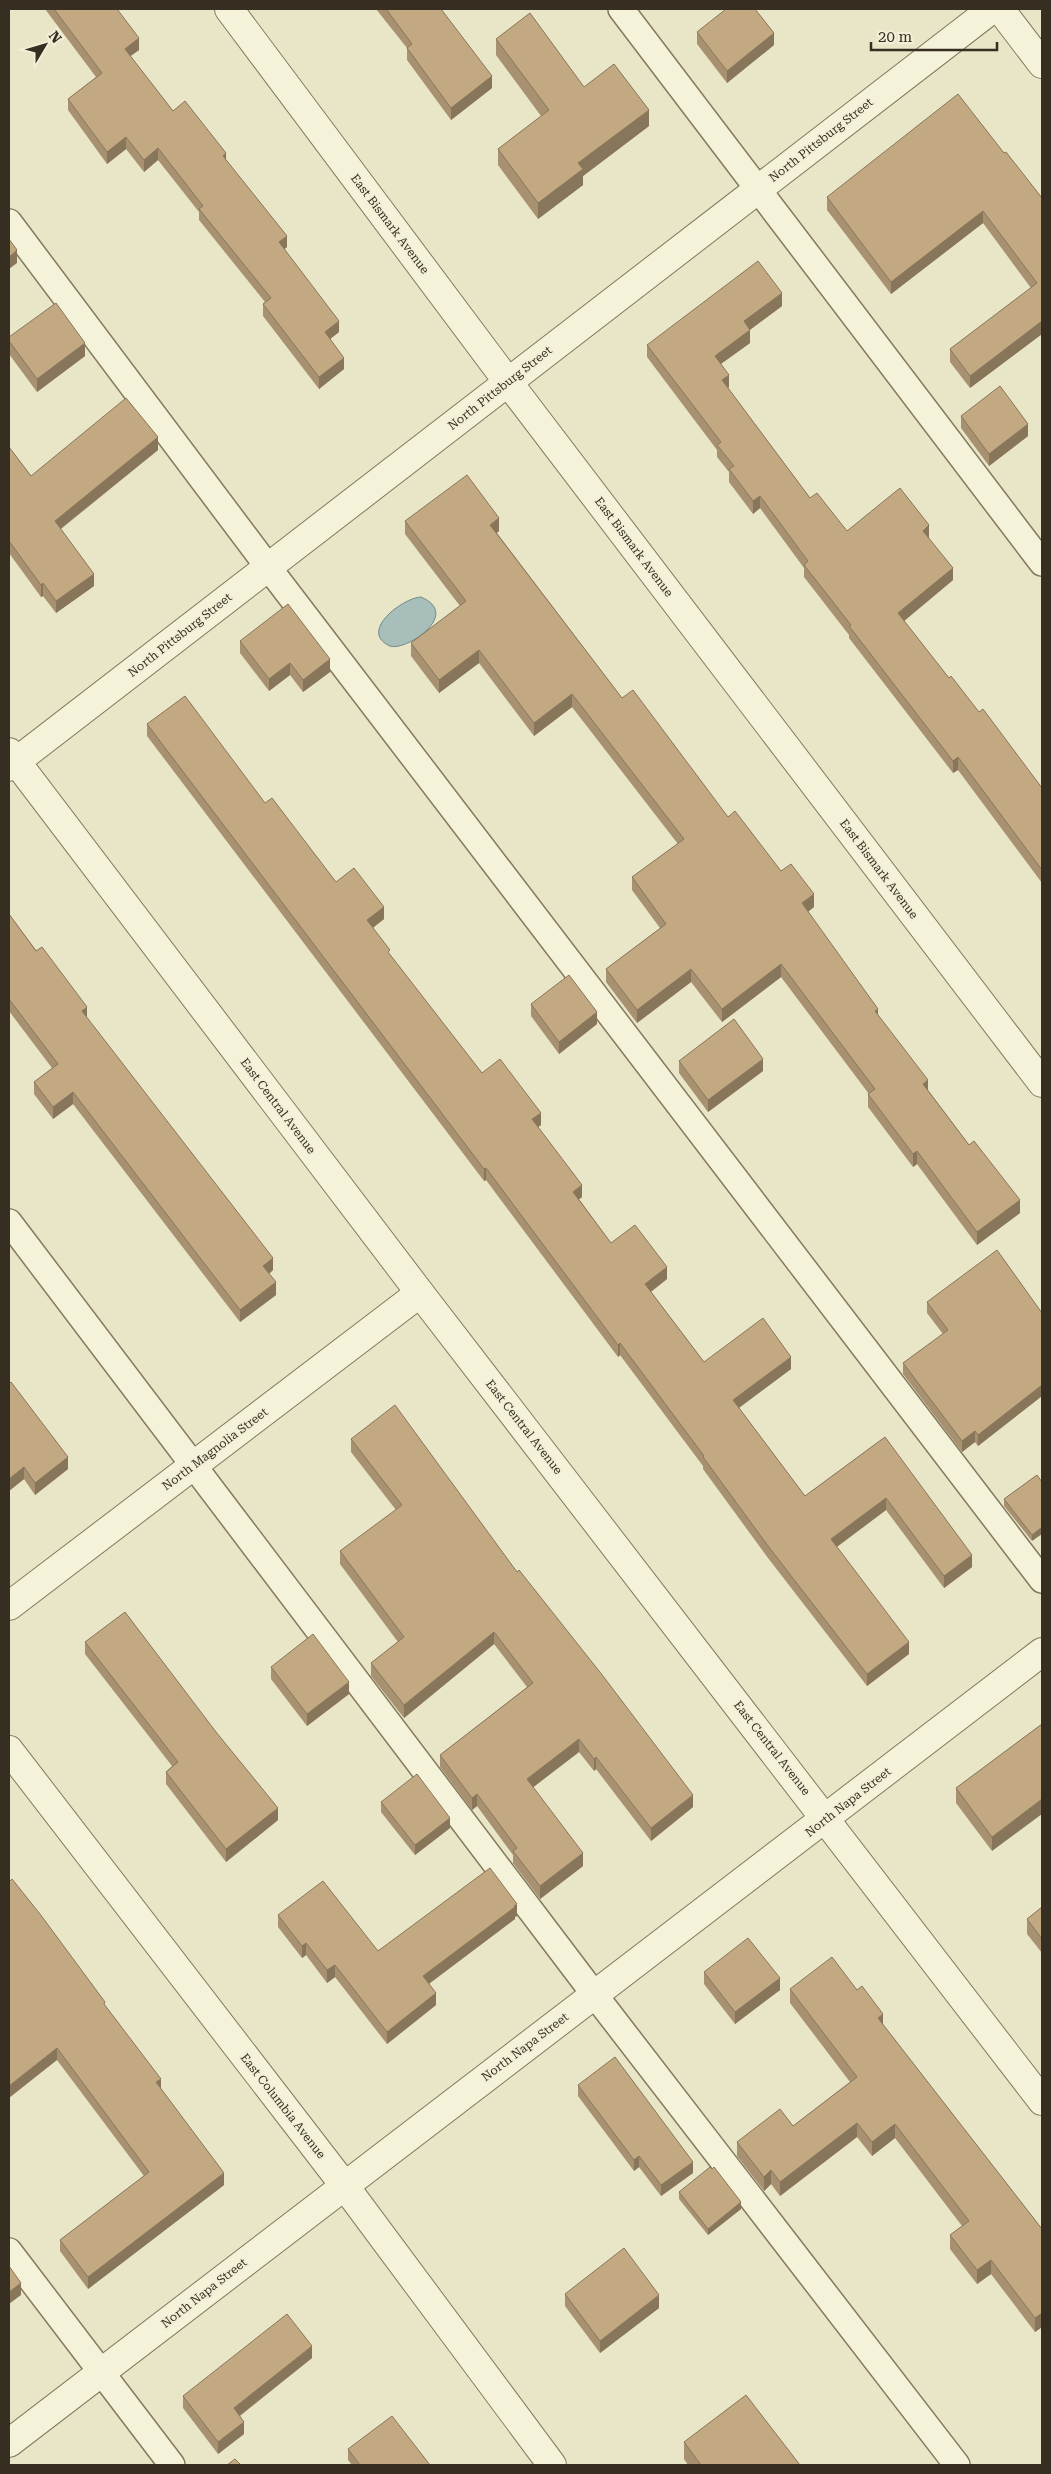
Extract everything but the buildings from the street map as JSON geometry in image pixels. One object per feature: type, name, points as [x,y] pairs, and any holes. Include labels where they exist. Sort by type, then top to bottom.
[{"type":"street","name":"East Bismark Avenue","points":[[229,9],[508,382],[1042,1083]]},
{"type":"street","name":"North Pittsburg Street","points":[[11,760],[268,567],[992,9]]},
{"type":"street","points":[[1000,9],[1042,64]]},
{"type":"street","name":"East Central Avenue","points":[[11,760],[1042,2101]]},
{"type":"street","name":"North Magnolia Street","points":[[9,1606],[420,1293]]},
{"type":"street","name":"North Napa Street","points":[[9,2443],[1042,1652]]},
{"type":"street","name":"East Columbia Avenue","points":[[9,1750],[344,2185],[552,2465]]},
{"type":"lane","points":[[622,9],[1042,563]]},
{"type":"lane","points":[[9,222],[268,567],[1042,1580]]},
{"type":"lane","points":[[9,1222],[594,1994],[957,2465]]},
{"type":"lane","points":[[9,2252],[172,2465]]},
{"type":"water","points":[[421,597],[432,605],[436,613],[433,622],[426,630],[417,638],[397,646],[390,646],[381,640],[379,633],[386,617],[404,603]]}]
